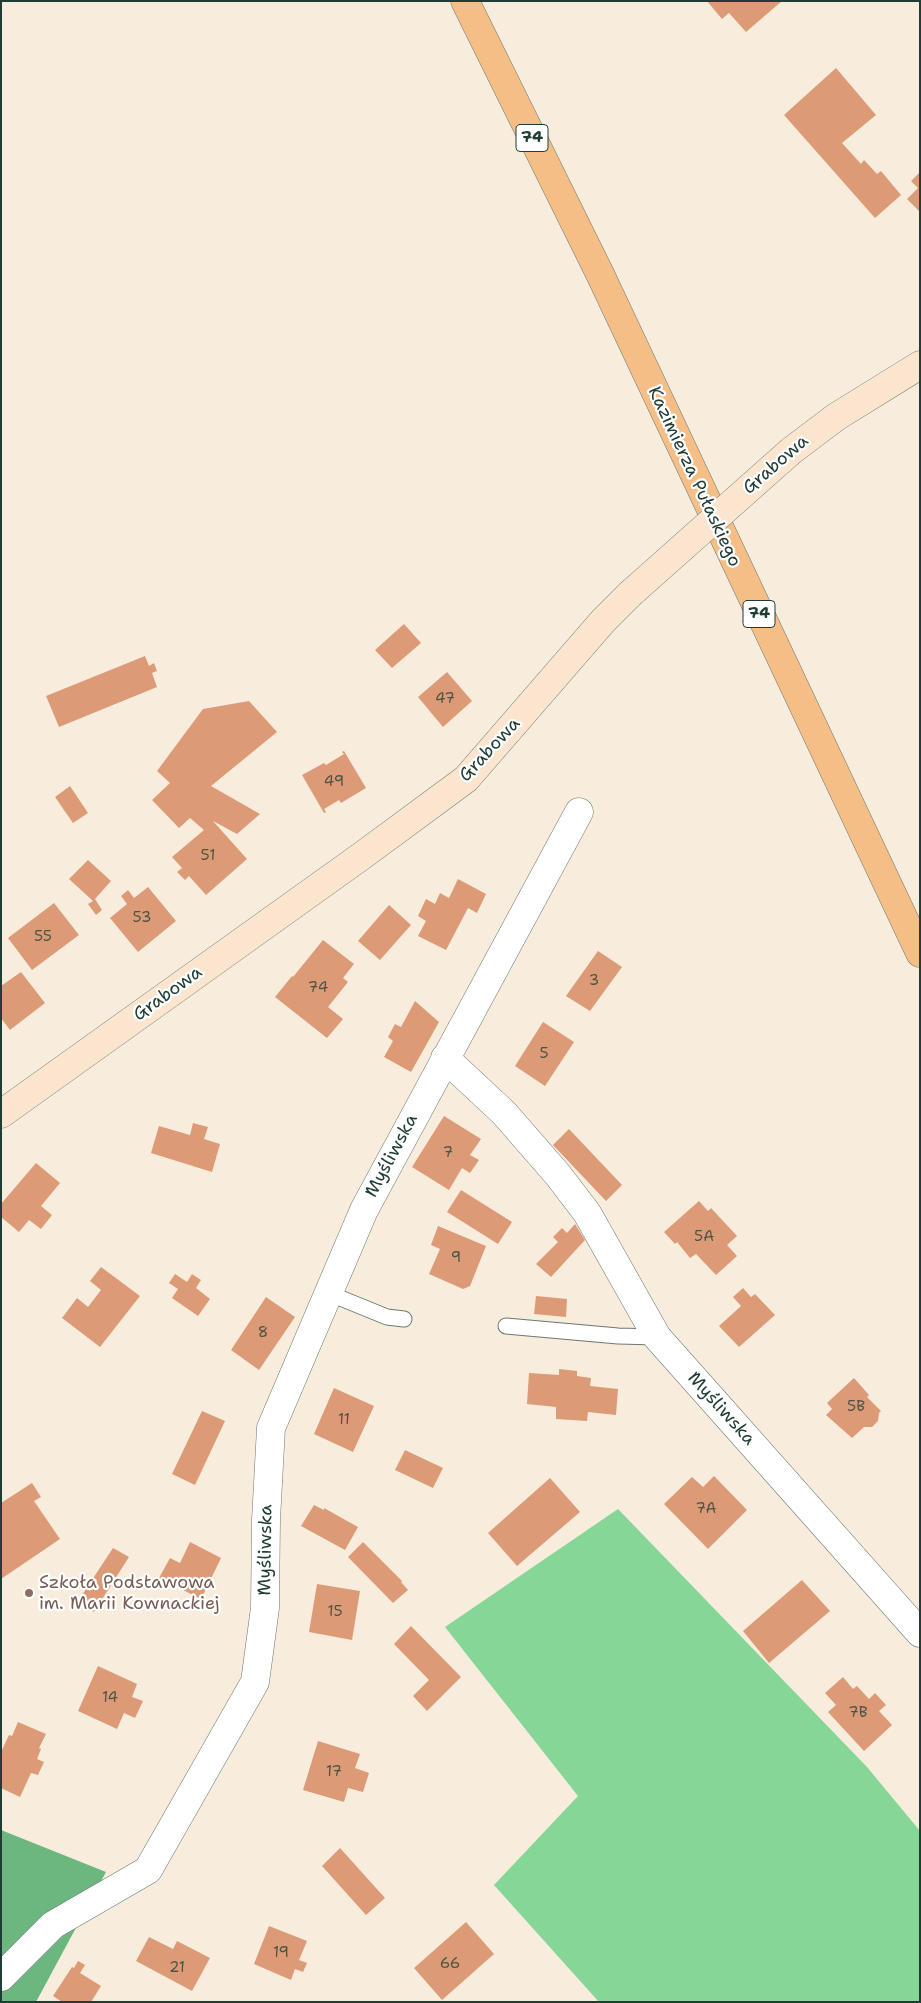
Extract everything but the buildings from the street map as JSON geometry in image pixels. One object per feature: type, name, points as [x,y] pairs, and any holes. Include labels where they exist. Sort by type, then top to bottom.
[{"type":"main road","name":"Kazimierza Pułaskiego","points":[[465,1],[600,274],[920,953]]},
{"type":"street","name":"Grabowa","points":[[1,1114],[363,855],[466,778],[603,621],[630,594],[791,451],[836,417],[920,365]]},
{"type":"street","name":"Myśliwska","points":[[1,1977],[53,1925],[148,1870],[255,1682],[265,1608],[266,1520],[271,1428],[364,1210],[579,812]]},
{"type":"street","name":"Myśliwska","points":[[445,1058],[504,1113],[558,1175],[587,1213],[657,1337],[920,1633]]},
{"type":"lane","points":[[328,1292],[388,1317],[404,1318]]},
{"type":"lane","points":[[506,1326],[618,1336],[657,1337]]},
{"type":"green space","points":[[618,1509],[867,1767],[920,1831],[920,2002],[599,2002],[494,1885],[578,1796],[445,1627]]},
{"type":"green space","points":[[1,1830],[106,1872],[36,2002],[1,2002]]},
{"type":"place","name":"Szkoła Podstawowa im. Marii Kownackiej","points":[[29,1593]]}]
